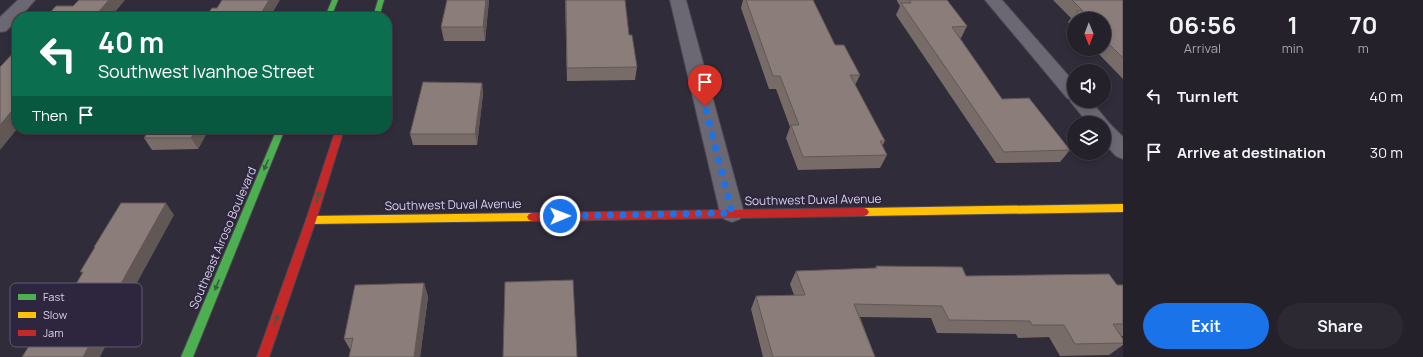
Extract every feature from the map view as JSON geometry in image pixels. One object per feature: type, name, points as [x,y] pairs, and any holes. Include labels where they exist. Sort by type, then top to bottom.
[{"type":"street","points":[[0,26],[7,14],[27,0]]},
{"type":"street","points":[[330,12],[335,0]]},
{"type":"street","points":[[377,12],[381,0]]},
{"type":"street","points":[[678,0],[732,213]]},
{"type":"street","points":[[993,0],[1067,86]]},
{"type":"street","points":[[1086,108],[1093,116]]},
{"type":"street","name":"Southeast Airoso Boulevard","points":[[187,357],[279,134]]},
{"type":"street","points":[[263,357],[311,220],[338,134]]},
{"type":"street","points":[[1111,137],[1123,151]]},
{"type":"street","name":"Southwest Duval Avenue","points":[[311,220],[1123,208]]},
{"type":"building","points":[[79,0],[109,0],[98,12],[51,12],[56,6],[73,6]]},
{"type":"building","points":[[222,0],[269,0],[262,12],[209,12],[212,8],[217,8]]},
{"type":"building","points":[[447,0],[486,0],[483,27],[441,27]]},
{"type":"building","points":[[566,0],[625,0],[629,35],[632,35],[637,67],[567,68]]},
{"type":"building","points":[[746,0],[813,0],[835,45],[844,45],[860,75],[850,75],[885,141],[880,141],[887,155],[803,157],[791,125],[799,125],[780,76],[773,76]]},
{"type":"building","points":[[909,0],[947,0],[967,26],[952,27],[1002,99],[1029,98],[1067,146],[1067,150],[1004,152],[901,3],[911,3]]},
{"type":"building","points":[[1072,0],[1123,0],[1123,58],[1111,46],[1111,12],[1076,11],[1083,11]]},
{"type":"building","points":[[12,54],[12,111],[0,125],[0,67]]},
{"type":"building","points":[[423,82],[482,83],[475,134],[410,134]]},
{"type":"building","points":[[147,134],[193,134],[191,138],[144,138]]},
{"type":"building","points":[[121,203],[166,203],[121,283],[77,283],[83,272],[80,272]]},
{"type":"building","points":[[876,266],[962,267],[966,276],[1109,274],[1117,285],[1123,285],[1123,324],[1113,324],[1123,339],[1123,343],[1075,344],[1064,325],[1032,325],[1030,321],[949,320],[942,306],[854,304],[875,357],[773,357],[756,296],[805,295],[796,271],[877,268]]},
{"type":"building","points":[[573,280],[577,357],[503,357],[505,282]]},
{"type":"building","points":[[424,283],[414,357],[349,357],[353,338],[344,339],[355,285]]},
{"type":"building","points":[[28,347],[88,347],[83,357],[22,357]]},
{"type":"traffic: fast","points":[[330,12],[335,0]]},
{"type":"traffic: fast","points":[[377,12],[381,0]]},
{"type":"traffic: fast","points":[[187,357],[279,134]]},
{"type":"traffic: slow","points":[[864,212],[1123,208]]},
{"type":"traffic: slow","points":[[311,220],[532,217]]},
{"type":"traffic: jam","points":[[263,357],[311,220],[338,134]]},
{"type":"traffic: jam","points":[[532,217],[864,212]]},
{"type":"route","points":[[560,216],[732,213],[705,106]]}]
